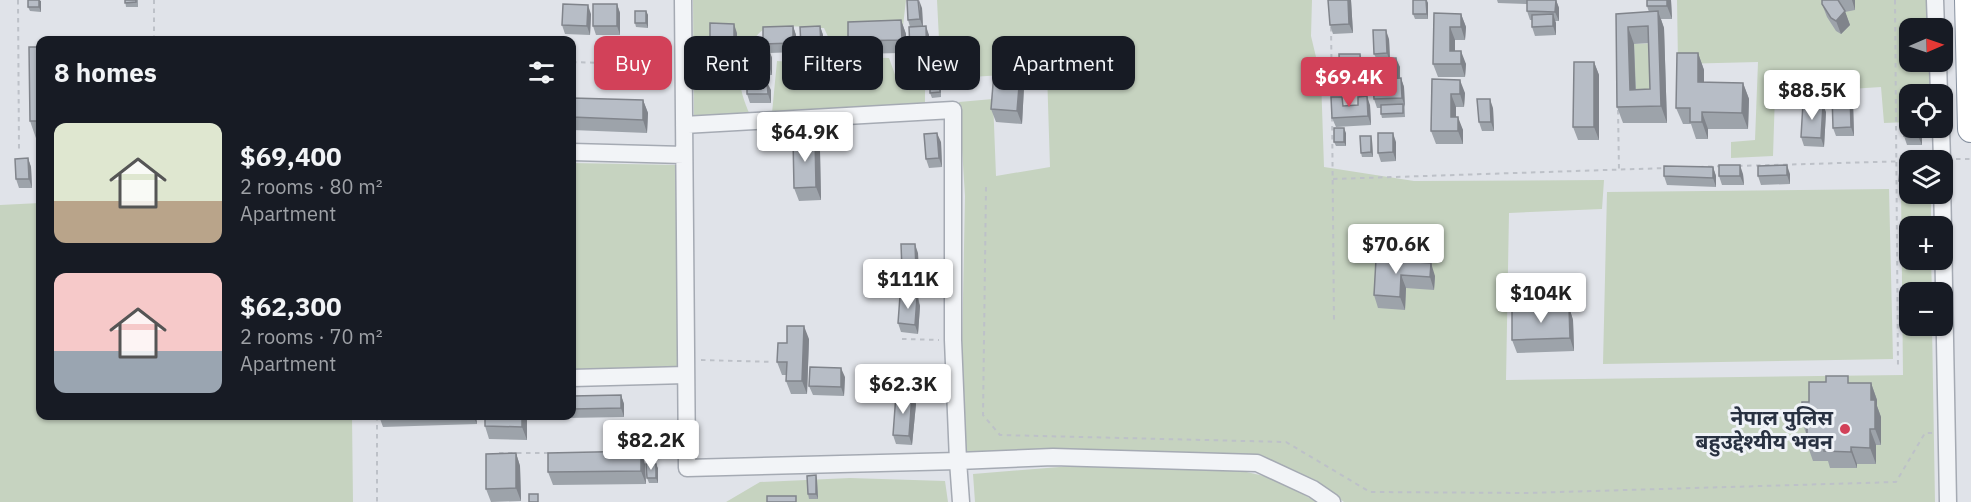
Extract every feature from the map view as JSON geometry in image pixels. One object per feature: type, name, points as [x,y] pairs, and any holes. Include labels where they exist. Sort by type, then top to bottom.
[{"type":"highway","points":[[1968,0],[1971,129]]},
{"type":"street","points":[[683,0],[684,65]]},
{"type":"street","points":[[1935,0],[1936,18]]},
{"type":"street","points":[[684,90],[687,468],[1053,457],[1257,463],[1312,489],[1332,502]]},
{"type":"street","points":[[684,125],[953,110],[953,340],[961,502]]},
{"type":"street","points":[[576,152],[684,155]]},
{"type":"street","points":[[1942,204],[1948,502]]},
{"type":"street","points":[[576,378],[686,367]]},
{"type":"path","points":[[18,0],[19,151]]},
{"type":"path","points":[[154,0],[154,36]]},
{"type":"path","points":[[1894,0],[1898,367]]},
{"type":"path","points":[[1331,24],[1334,322]]},
{"type":"path","points":[[576,62],[684,65]]},
{"type":"path","points":[[1618,99],[1618,170]]},
{"type":"path","points":[[1734,166],[1899,161]]},
{"type":"path","points":[[1699,167],[1722,166]]},
{"type":"path","points":[[1333,179],[1676,168]]},
{"type":"path","points":[[986,187],[982,415],[1000,435],[1286,442],[1370,492],[1526,493],[1896,482],[1925,433],[1946,433]]},
{"type":"path","points":[[902,339],[953,340]]},
{"type":"path","points":[[686,367],[773,362]]},
{"type":"path","points":[[377,420],[377,502]]},
{"type":"path","points":[[628,452],[687,451]]},
{"type":"path","points":[[498,453],[557,453]]},
{"type":"green space","points":[[693,0],[906,0],[903,26],[849,31],[849,36],[828,36],[824,28],[793,26],[768,28],[756,36],[693,36]]},
{"type":"green space","points":[[937,0],[1312,0],[1311,36],[1321,78],[1324,167],[1414,181],[1604,180],[1602,209],[1509,213],[1506,380],[1903,375],[1903,336],[1932,336],[1935,502],[1344,502],[1313,479],[1261,458],[960,451],[965,196],[959,102],[993,99],[996,176],[1050,167],[1048,90],[1135,90],[1135,36],[992,36],[992,76],[980,76],[980,36],[939,36]]},
{"type":"green space","points":[[1677,0],[1928,0],[1929,18],[1899,18],[1899,72],[1929,72],[1930,84],[1899,84],[1899,122],[1884,123],[1881,87],[1775,94],[1773,156],[1731,158],[1731,142],[1755,140],[1758,62],[1678,64]]},
{"type":"green space","points":[[1654,43],[1657,106],[1636,107],[1634,44]]},
{"type":"green space","points":[[883,58],[889,58],[895,74],[895,90],[925,90],[925,106],[772,113],[777,61],[782,61],[782,90],[883,90]]},
{"type":"green space","points":[[694,90],[742,90],[750,115],[694,119]]},
{"type":"green space","points":[[576,163],[677,165],[681,370],[576,371]]},
{"type":"green space","points":[[1889,189],[1893,359],[1603,364],[1607,192]]},
{"type":"green space","points":[[36,203],[36,420],[352,420],[353,502],[0,502],[0,205]]},
{"type":"green space","points":[[1901,204],[1931,204],[1931,216],[1901,216]]},
{"type":"green space","points":[[1902,270],[1931,270],[1932,282],[1902,282]]},
{"type":"green space","points":[[1097,464],[1242,471],[1278,479],[1316,502],[975,502],[973,474]]},
{"type":"green space","points":[[850,478],[945,481],[948,502],[726,502],[760,482]]},
{"type":"building","points":[[28,0],[39,0],[39,7],[28,7]]},
{"type":"building","points":[[125,0],[136,0],[136,2],[125,3]]},
{"type":"building","points":[[907,0],[918,0],[920,19],[908,20]]},
{"type":"building","points":[[1328,0],[1348,0],[1349,24],[1330,25]]},
{"type":"building","points":[[1413,0],[1426,0],[1427,14],[1413,14]]},
{"type":"building","points":[[1527,0],[1556,0],[1555,12],[1527,11]]},
{"type":"building","points":[[1647,0],[1667,0],[1667,6],[1647,6]]},
{"type":"building","points":[[1822,0],[1838,0],[1845,11],[1836,21],[1831,18]]},
{"type":"building","points":[[563,4],[588,5],[587,26],[562,25]]},
{"type":"building","points":[[593,4],[617,4],[617,26],[593,26]]},
{"type":"building","points":[[635,11],[646,11],[646,23],[635,23]]},
{"type":"building","points":[[1658,11],[1661,106],[1617,107],[1616,14]],"holes":[[[1648,26],[1650,89],[1630,90],[1628,27]]]},
{"type":"building","points":[[1434,13],[1461,14],[1461,27],[1450,27],[1450,51],[1461,51],[1461,64],[1433,64]]},
{"type":"building","points":[[1553,14],[1553,26],[1532,27],[1532,15]]},
{"type":"building","points":[[901,20],[902,36],[895,36],[895,40],[883,40],[883,36],[848,36],[848,22]]},
{"type":"building","points":[[710,23],[734,24],[734,36],[710,36]]},
{"type":"building","points":[[793,26],[793,36],[782,36],[782,43],[770,44],[770,36],[763,36],[763,27]]},
{"type":"building","points":[[820,26],[820,36],[800,36],[800,27]]},
{"type":"building","points":[[926,26],[926,36],[909,36],[909,27]]},
{"type":"building","points":[[1373,30],[1386,30],[1387,53],[1374,54]]},
{"type":"building","points":[[29,47],[36,47],[36,121],[30,121]]},
{"type":"building","points":[[1677,53],[1698,53],[1698,82],[1743,83],[1742,113],[1702,112],[1702,122],[1690,122],[1690,108],[1676,108]]},
{"type":"building","points":[[1339,54],[1360,54],[1361,79],[1340,80]]},
{"type":"building","points":[[1372,58],[1396,58],[1396,75],[1373,76]]},
{"type":"building","points":[[1574,62],[1594,62],[1594,127],[1573,127]]},
{"type":"building","points":[[1401,78],[1402,98],[1374,99],[1373,79]]},
{"type":"building","points":[[1432,79],[1460,80],[1460,94],[1451,94],[1451,117],[1458,117],[1458,131],[1431,131]]},
{"type":"building","points":[[747,90],[768,90],[768,94],[747,94]]},
{"type":"building","points":[[930,90],[940,90],[940,92],[930,93]]},
{"type":"building","points":[[993,90],[1019,90],[1017,111],[991,109]]},
{"type":"building","points":[[1832,94],[1850,94],[1851,127],[1833,128]]},
{"type":"building","points":[[1367,96],[1368,116],[1332,118],[1331,97],[1342,97],[1343,106],[1358,105],[1358,97]]},
{"type":"building","points":[[576,98],[643,100],[643,120],[576,117]]},
{"type":"building","points":[[1477,99],[1490,99],[1491,122],[1479,122]]},
{"type":"building","points":[[1803,103],[1823,104],[1821,138],[1801,137]]},
{"type":"building","points":[[1403,104],[1403,113],[1381,114],[1381,105]]},
{"type":"building","points":[[1334,128],[1344,128],[1344,142],[1334,142]]},
{"type":"building","points":[[937,133],[939,158],[926,159],[924,134]]},
{"type":"building","points":[[1378,133],[1393,133],[1393,152],[1378,153]]},
{"type":"building","points":[[1360,136],[1371,136],[1371,152],[1361,153]]},
{"type":"building","points":[[815,138],[816,187],[794,188],[793,139]]},
{"type":"building","points":[[28,158],[29,179],[16,179],[15,159]]},
{"type":"building","points":[[1719,165],[1740,165],[1740,176],[1719,176]]},
{"type":"building","points":[[1787,165],[1787,175],[1758,176],[1758,166]]},
{"type":"building","points":[[1664,166],[1713,167],[1713,178],[1664,176]]},
{"type":"building","points":[[901,244],[915,244],[916,270],[902,270]]},
{"type":"building","points":[[1376,259],[1431,263],[1430,277],[1401,275],[1400,297],[1374,295]]},
{"type":"building","points":[[917,290],[917,297],[902,296],[902,291]]},
{"type":"building","points":[[900,296],[917,297],[915,325],[898,323]]},
{"type":"building","points":[[1569,307],[1570,338],[1512,340],[1512,309]]},
{"type":"building","points":[[787,326],[804,326],[802,381],[786,381],[787,362],[777,362],[778,343],[787,343]]},
{"type":"building","points":[[810,367],[841,368],[841,387],[809,386]]},
{"type":"building","name":"नेपाल पुलिस बहुउद्देश्यीय भवन","points":[[1826,376],[1848,376],[1848,383],[1871,383],[1871,400],[1875,400],[1875,429],[1870,429],[1870,448],[1851,447],[1851,452],[1824,451],[1824,444],[1807,444],[1807,422],[1802,422],[1802,402],[1809,402],[1809,382],[1826,382]]},
{"type":"building","points":[[896,394],[912,395],[909,436],[893,435]]},
{"type":"building","points":[[621,395],[621,408],[576,409],[576,396]]},
{"type":"building","points":[[485,420],[522,420],[522,427],[485,426]]},
{"type":"building","points":[[641,451],[641,471],[548,472],[548,453]]},
{"type":"building","points":[[516,453],[516,488],[486,489],[486,454]]},
{"type":"building","points":[[646,464],[656,464],[656,478],[647,478]]},
{"type":"building","points":[[816,475],[816,494],[808,494],[807,476]]},
{"type":"building","points":[[529,494],[538,494],[538,502],[529,502]]},
{"type":"building","points":[[767,496],[796,496],[796,502],[767,502]]},
{"type":"place","name":"नेपाल पुलिस बहुउद्देश्यीय भवन","points":[[1845,429]]}]
